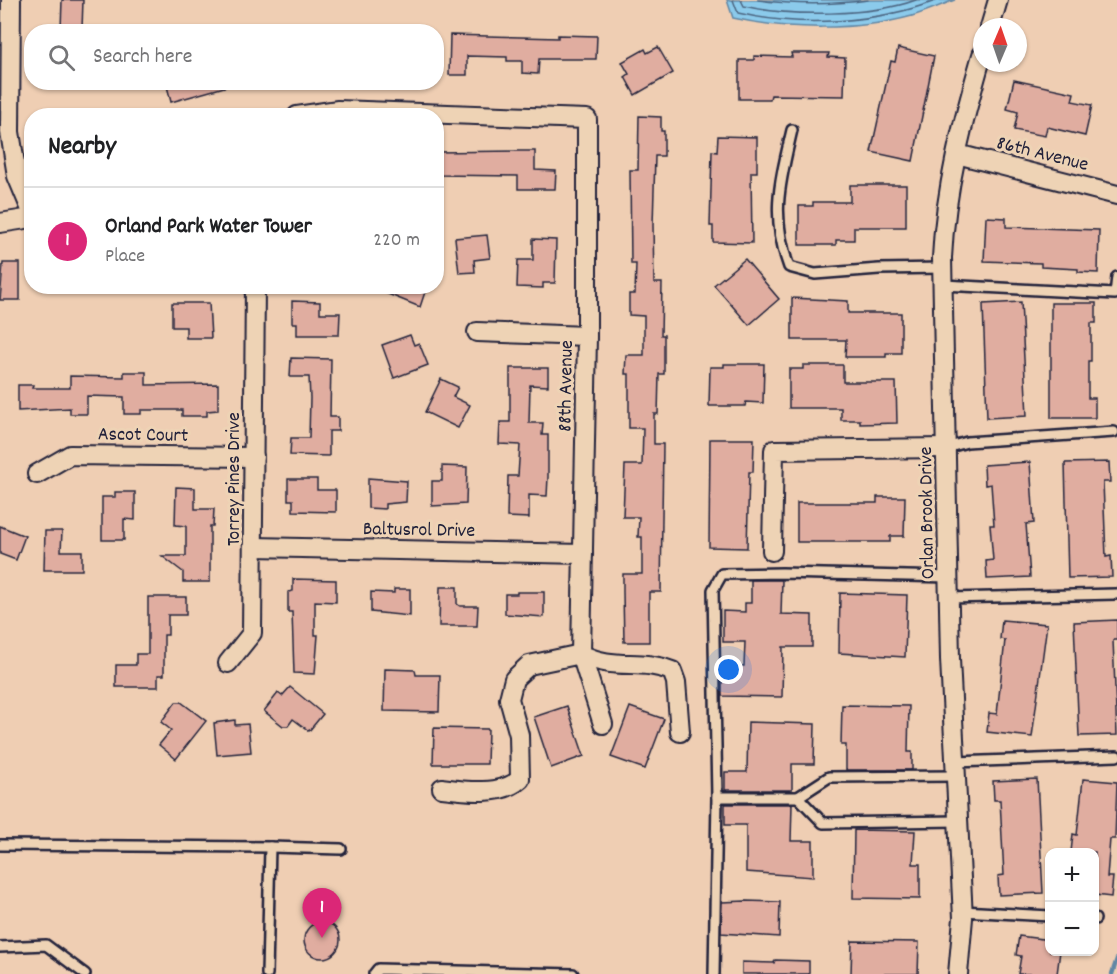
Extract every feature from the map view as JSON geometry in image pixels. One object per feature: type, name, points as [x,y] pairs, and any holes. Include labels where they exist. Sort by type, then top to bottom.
[{"type":"street","points":[[11,0],[10,132],[17,176],[24,193]]},
{"type":"street","points":[[993,18],[998,0]]},
{"type":"street","name":"Orlan Brook Drive","points":[[958,974],[962,911],[949,598],[944,217],[978,72]]},
{"type":"street","name":"88th Avenue","points":[[444,114],[587,119],[587,336],[581,654],[603,724]]},
{"type":"street","name":"86th Avenue","points":[[957,154],[1117,195]]},
{"type":"street","points":[[0,223],[24,219]]},
{"type":"street","name":"Torrey Pines Drive","points":[[228,663],[252,633],[255,294]]},
{"type":"street","points":[[477,332],[587,336]]},
{"type":"street","points":[[772,551],[774,450],[946,448]]},
{"type":"street","name":"Ascot Court","points":[[37,474],[70,455],[254,458]]},
{"type":"street","name":"Baltusrol Drive","points":[[254,547],[583,554]]},
{"type":"street","points":[[442,788],[487,790],[513,786],[520,779],[519,735],[509,699],[514,679],[530,665],[581,654],[598,663],[658,666],[672,671],[676,682],[680,732]]},
{"type":"lane","points":[[792,130],[778,192],[779,240],[789,267],[816,274],[879,269],[1115,294],[1117,277]]},
{"type":"lane","points":[[946,448],[967,441],[1114,432]]},
{"type":"lane","points":[[714,974],[717,797],[712,590],[722,574],[949,577]]},
{"type":"lane","points":[[949,598],[1116,594]]},
{"type":"lane","points":[[717,797],[798,796],[829,777],[1117,756]]},
{"type":"lane","points":[[798,796],[823,823],[958,821]]},
{"type":"lane","points":[[0,845],[341,849]]},
{"type":"lane","points":[[267,974],[270,847]]},
{"type":"lane","points":[[962,911],[1045,916]]},
{"type":"lane","points":[[0,947],[46,945],[85,974]]},
{"type":"lane","points":[[374,974],[378,969],[573,974]]},
{"type":"water","points":[[727,0],[955,0],[891,21],[846,26],[799,27],[733,18]]},
{"type":"building","points":[[62,0],[83,0],[82,24],[61,24]]},
{"type":"building","points":[[450,35],[558,38],[558,35],[597,36],[596,59],[539,59],[538,74],[522,73],[522,61],[507,61],[507,57],[467,56],[467,75],[449,75]]},
{"type":"building","points":[[658,47],[673,73],[635,95],[625,77],[629,74],[622,62],[645,49],[647,53]]},
{"type":"building","points":[[898,48],[934,56],[913,161],[871,152],[891,61],[895,62]]},
{"type":"building","points":[[791,53],[829,53],[828,57],[845,58],[844,96],[771,95],[770,99],[739,99],[739,60],[754,60],[754,56],[792,57]]},
{"type":"building","points":[[1014,80],[1074,93],[1072,101],[1092,105],[1085,136],[1047,127],[1045,136],[1014,130],[1018,112],[1007,109]]},
{"type":"building","points":[[168,90],[214,90],[171,102]]},
{"type":"building","points":[[639,116],[661,117],[661,131],[664,131],[664,156],[655,156],[653,225],[654,283],[662,283],[661,335],[664,335],[664,374],[659,374],[658,414],[654,414],[654,444],[663,444],[661,592],[649,592],[649,642],[624,642],[623,574],[642,574],[642,537],[638,537],[639,517],[623,517],[625,465],[642,465],[643,428],[629,428],[629,374],[625,374],[626,355],[644,355],[644,316],[629,315],[629,294],[635,294],[636,264],[631,264],[630,170],[638,170]]},
{"type":"building","points":[[718,136],[757,137],[757,172],[751,172],[752,243],[713,242],[713,226],[710,226],[712,151],[717,152]]},
{"type":"building","points":[[535,151],[535,170],[556,171],[555,189],[518,189],[518,176],[444,175],[444,152]]},
{"type":"building","points":[[850,185],[906,185],[906,227],[854,227],[854,240],[836,240],[836,245],[799,245],[799,206],[813,206],[813,202],[850,202]]},
{"type":"building","points":[[986,217],[1006,218],[1006,227],[1099,230],[1098,273],[1078,272],[1078,269],[1041,267],[1041,263],[984,261]]},
{"type":"building","points":[[487,235],[490,258],[474,260],[475,272],[459,273],[455,238]]},
{"type":"building","points":[[533,239],[556,240],[555,283],[543,283],[543,288],[517,287],[518,260],[533,260]]},
{"type":"building","points":[[745,259],[779,299],[749,325],[714,285]]},
{"type":"building","points":[[3,263],[20,263],[20,300],[0,300]]},
{"type":"building","points":[[388,294],[424,294],[420,307]]},
{"type":"building","points":[[792,298],[848,301],[848,313],[901,313],[901,353],[886,353],[886,357],[845,357],[846,340],[792,340]]},
{"type":"building","points":[[292,301],[320,302],[320,313],[340,313],[339,335],[297,335],[297,323],[292,323]]},
{"type":"building","points":[[1021,302],[1027,416],[987,418],[983,304]]},
{"type":"building","points":[[172,303],[209,303],[211,338],[186,338],[186,327],[172,327]]},
{"type":"building","points":[[1051,303],[1096,303],[1096,323],[1091,323],[1091,361],[1088,361],[1088,398],[1095,398],[1095,418],[1051,418]]},
{"type":"building","points":[[410,335],[414,345],[419,343],[428,365],[394,378],[382,345]]},
{"type":"building","points":[[291,358],[331,359],[330,417],[338,417],[338,431],[329,431],[329,456],[290,455],[291,438],[309,438],[310,398],[309,377],[290,377]]},
{"type":"building","points":[[724,364],[764,364],[763,403],[746,402],[745,406],[709,406],[710,367],[724,367]]},
{"type":"building","points":[[803,365],[843,365],[843,382],[896,382],[897,423],[860,424],[860,420],[841,420],[841,408],[789,408],[789,369],[803,369]]},
{"type":"building","points":[[510,368],[548,368],[548,386],[530,385],[529,423],[543,423],[542,435],[548,435],[548,477],[547,496],[529,495],[529,518],[507,517],[508,476],[518,476],[520,445],[499,444],[500,422],[510,422]]},
{"type":"building","points":[[124,372],[146,372],[146,385],[218,384],[218,410],[207,411],[207,416],[182,416],[182,410],[141,410],[141,414],[124,414],[124,397],[87,396],[87,414],[70,414],[70,408],[18,411],[18,385],[33,385],[32,388],[70,388],[70,376],[124,377]]},
{"type":"building","points":[[441,379],[458,387],[453,397],[470,405],[458,428],[425,412]]},
{"type":"building","points":[[710,439],[754,439],[753,472],[749,472],[747,548],[709,547]]},
{"type":"building","points":[[1030,462],[1034,523],[1026,524],[1030,577],[987,579],[986,561],[993,560],[990,525],[994,525],[991,484],[985,485],[984,465]]},
{"type":"building","points":[[1109,462],[1110,482],[1103,482],[1106,557],[1111,556],[1112,577],[1068,578],[1065,463]]},
{"type":"building","points":[[442,466],[467,467],[466,504],[432,506],[432,481],[442,481]]},
{"type":"building","points":[[368,478],[407,481],[406,502],[385,504],[385,509],[368,508]]},
{"type":"building","points":[[288,479],[317,479],[317,490],[336,490],[336,512],[293,511],[293,500],[288,500]]},
{"type":"building","points":[[176,487],[195,488],[195,509],[214,509],[213,526],[210,526],[210,582],[183,582],[183,572],[162,556],[186,556],[186,526],[175,525]]},
{"type":"building","points":[[115,492],[135,492],[135,520],[124,519],[124,540],[102,540],[102,497],[115,497]]},
{"type":"building","points":[[877,497],[905,497],[904,536],[890,536],[890,542],[797,542],[797,503],[877,503]]},
{"type":"building","points":[[0,526],[25,536],[16,560],[0,554]]},
{"type":"building","points":[[45,531],[62,531],[61,551],[82,551],[82,570],[44,570]]},
{"type":"building","points":[[293,579],[336,580],[336,602],[315,601],[315,635],[318,635],[315,674],[294,673],[292,612],[288,612],[288,592],[293,591]]},
{"type":"building","points":[[751,580],[782,580],[781,614],[812,615],[812,647],[783,647],[782,697],[722,696],[722,665],[744,666],[745,642],[723,642],[723,611],[745,612],[745,603],[751,603]]},
{"type":"building","points":[[440,587],[457,587],[457,604],[460,606],[478,606],[477,626],[439,626]]},
{"type":"building","points":[[394,589],[410,589],[410,616],[371,612],[371,592],[394,593]]},
{"type":"building","points":[[517,592],[544,592],[544,617],[505,614],[505,594],[517,594]]},
{"type":"building","points":[[840,593],[907,595],[905,657],[839,653]]},
{"type":"building","points":[[148,597],[186,597],[186,615],[168,615],[168,635],[164,635],[164,675],[158,675],[158,687],[116,687],[116,665],[136,665],[136,654],[148,654]]},
{"type":"building","points":[[1002,620],[1047,624],[1032,737],[987,732],[989,713],[997,714],[1005,640],[1000,639]]},
{"type":"building","points":[[1117,620],[1117,640],[1113,640],[1117,735],[1079,736],[1074,622]]},
{"type":"building","points":[[385,669],[415,670],[416,675],[440,675],[439,712],[384,711]]},
{"type":"building","points":[[290,687],[323,714],[309,731],[293,719],[288,726],[283,726],[264,711],[278,693],[282,696]]},
{"type":"building","points":[[176,702],[181,702],[206,721],[176,759],[159,745],[171,730],[161,722]]},
{"type":"building","points":[[842,705],[909,706],[908,752],[912,752],[912,770],[846,770],[846,745],[841,745]]},
{"type":"building","points":[[567,706],[584,756],[551,768],[534,717]]},
{"type":"building","points":[[630,707],[664,719],[645,769],[611,757]]},
{"type":"building","points":[[235,720],[235,725],[248,724],[251,752],[217,755],[214,723]]},
{"type":"building","points":[[748,722],[815,724],[814,764],[792,764],[792,790],[725,790],[725,772],[747,772]]},
{"type":"building","points":[[434,728],[488,729],[487,764],[433,764]]},
{"type":"building","points":[[1037,779],[1043,893],[999,895],[998,876],[1004,875],[1000,800],[994,800],[993,781]]},
{"type":"building","points":[[1083,779],[1117,782],[1115,839],[1110,839],[1107,877],[1113,877],[1111,897],[1099,896],[1099,848],[1071,848],[1073,834],[1077,835]]},
{"type":"building","points":[[725,804],[792,804],[791,841],[813,841],[813,877],[746,872],[746,825],[725,825]]},
{"type":"building","points":[[854,830],[915,831],[913,864],[920,864],[920,899],[853,898]]},
{"type":"building","points":[[722,902],[780,902],[779,937],[721,933]]},
{"type":"building","points":[[322,922],[335,927],[340,940],[335,953],[322,958],[309,953],[304,940],[309,927]]},
{"type":"building","points":[[1019,936],[1045,939],[1045,956],[1059,956],[1057,974],[1018,974],[1021,956],[1016,955]]},
{"type":"building","points":[[852,941],[919,942],[918,974],[851,974]]},
{"type":"building","points":[[775,960],[809,961],[809,974],[742,974],[742,962],[774,963]]},
{"type":"waterway","points":[[1112,974],[1117,959]]},
{"type":"place","name":"Orland Park Water Tower","points":[[322,938]]}]
